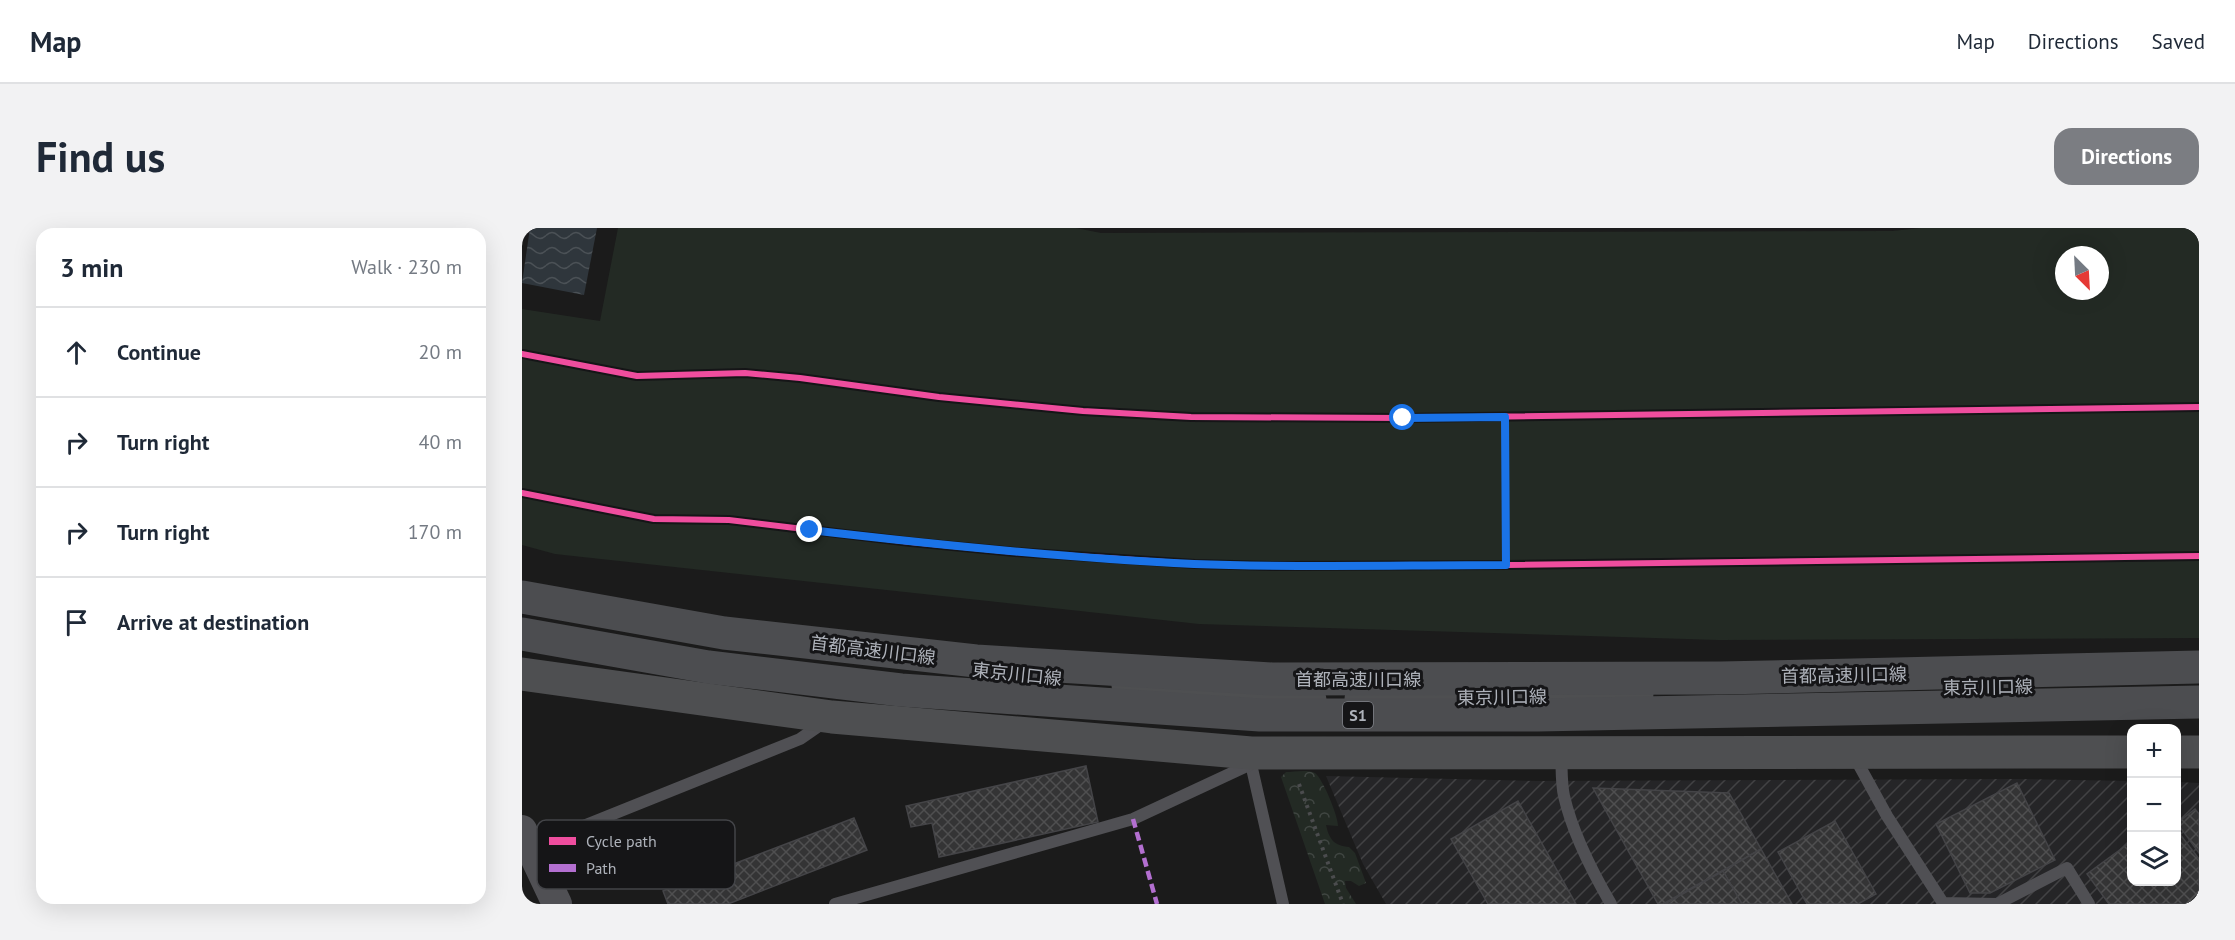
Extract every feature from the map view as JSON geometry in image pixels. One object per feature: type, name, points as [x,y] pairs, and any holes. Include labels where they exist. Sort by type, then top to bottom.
[{"type":"highway","name":"首都高速川口線","points":[[522,597],[724,633],[976,661],[1272,679],[1721,678],[2199,667]]},
{"type":"highway","name":"首都高速川口線","points":[[522,634],[708,667],[901,690],[1260,715],[1550,715],[2199,702]]},
{"type":"main road","name":"東京川口線","points":[[522,612],[637,634],[828,656],[1290,701],[2199,683]]},
{"type":"main road","points":[[522,674],[832,717],[1251,758],[1287,753],[2127,752]]},
{"type":"main road","points":[[2181,752],[2199,752]]},
{"type":"street","points":[[526,839],[537,862]]},
{"type":"street","points":[[550,889],[557,904]]},
{"type":"lane","points":[[578,820],[800,739],[832,717]]},
{"type":"lane","points":[[1561,753],[1563,794],[1596,878],[1611,904]]},
{"type":"lane","points":[[1852,754],[1887,816],[1943,903],[1997,904],[2067,868],[2089,904]]},
{"type":"lane","points":[[835,904],[864,899],[1133,819],[1251,758],[1283,904]]},
{"type":"path","points":[[1493,417],[1517,417]]},
{"type":"path","points":[[1505,417],[1506,565]]},
{"type":"path","points":[[1495,565],[1518,565]]},
{"type":"path","points":[[1287,753],[1343,904]]},
{"type":"shaded area","points":[[1326,776],[1537,781],[2017,779],[2127,781],[2127,886],[2181,886],[2181,782],[2199,783],[2199,904],[1386,904],[1363,864]]},
{"type":"green space","points":[[618,228],[1076,228],[1101,233],[2199,228],[2199,638],[1719,640],[1199,624],[555,554],[522,545],[522,309],[600,321]]},
{"type":"green space","points":[[1286,772],[1312,772],[1322,782],[1333,806],[1338,826],[1326,825],[1329,834],[1333,841],[1349,847],[1355,853],[1366,883],[1359,886],[1351,881],[1345,881],[1346,888],[1356,904],[1325,904],[1281,777]]},
{"type":"water","points":[[530,228],[597,228],[584,295],[522,283]]},
{"type":"building","points":[[1086,766],[1098,822],[939,857],[932,823],[911,827],[906,806]]},
{"type":"building","points":[[2017,783],[2055,860],[1990,893],[1970,893],[1936,824]]},
{"type":"building","points":[[1593,788],[1729,793],[1761,849],[1663,904],[1658,904]]},
{"type":"building","points":[[1518,801],[1576,904],[1488,904],[1451,839]]},
{"type":"building","points":[[2195,809],[2199,814],[2199,853],[2181,828],[2181,820]]},
{"type":"building","points":[[854,818],[867,850],[728,904],[668,904],[663,891],[668,889],[735,889],[735,863]]},
{"type":"building","points":[[1835,821],[1876,894],[1858,904],[1807,904],[1778,852]]},
{"type":"building","points":[[2181,836],[2199,859],[2199,904],[2109,904],[2087,874],[2127,845],[2127,886],[2181,886]]},
{"type":"building","points":[[1761,849],[1792,904],[1742,904],[1723,871]]},
{"type":"building","points":[[1723,871],[1742,904],[1665,904]]},
{"type":"marked path","points":[[1133,819],[1157,904]]},
{"type":"cycle path","points":[[522,354],[637,376],[745,373],[939,397],[1083,411],[1191,417],[1403,418],[2199,407]]},
{"type":"cycle path","points":[[522,493],[654,519],[729,520],[1015,552],[1195,564],[1506,565],[2199,556]]},
{"type":"route","points":[[810,530],[1016,552],[1195,564],[1506,565],[1505,417],[1403,418]]}]
